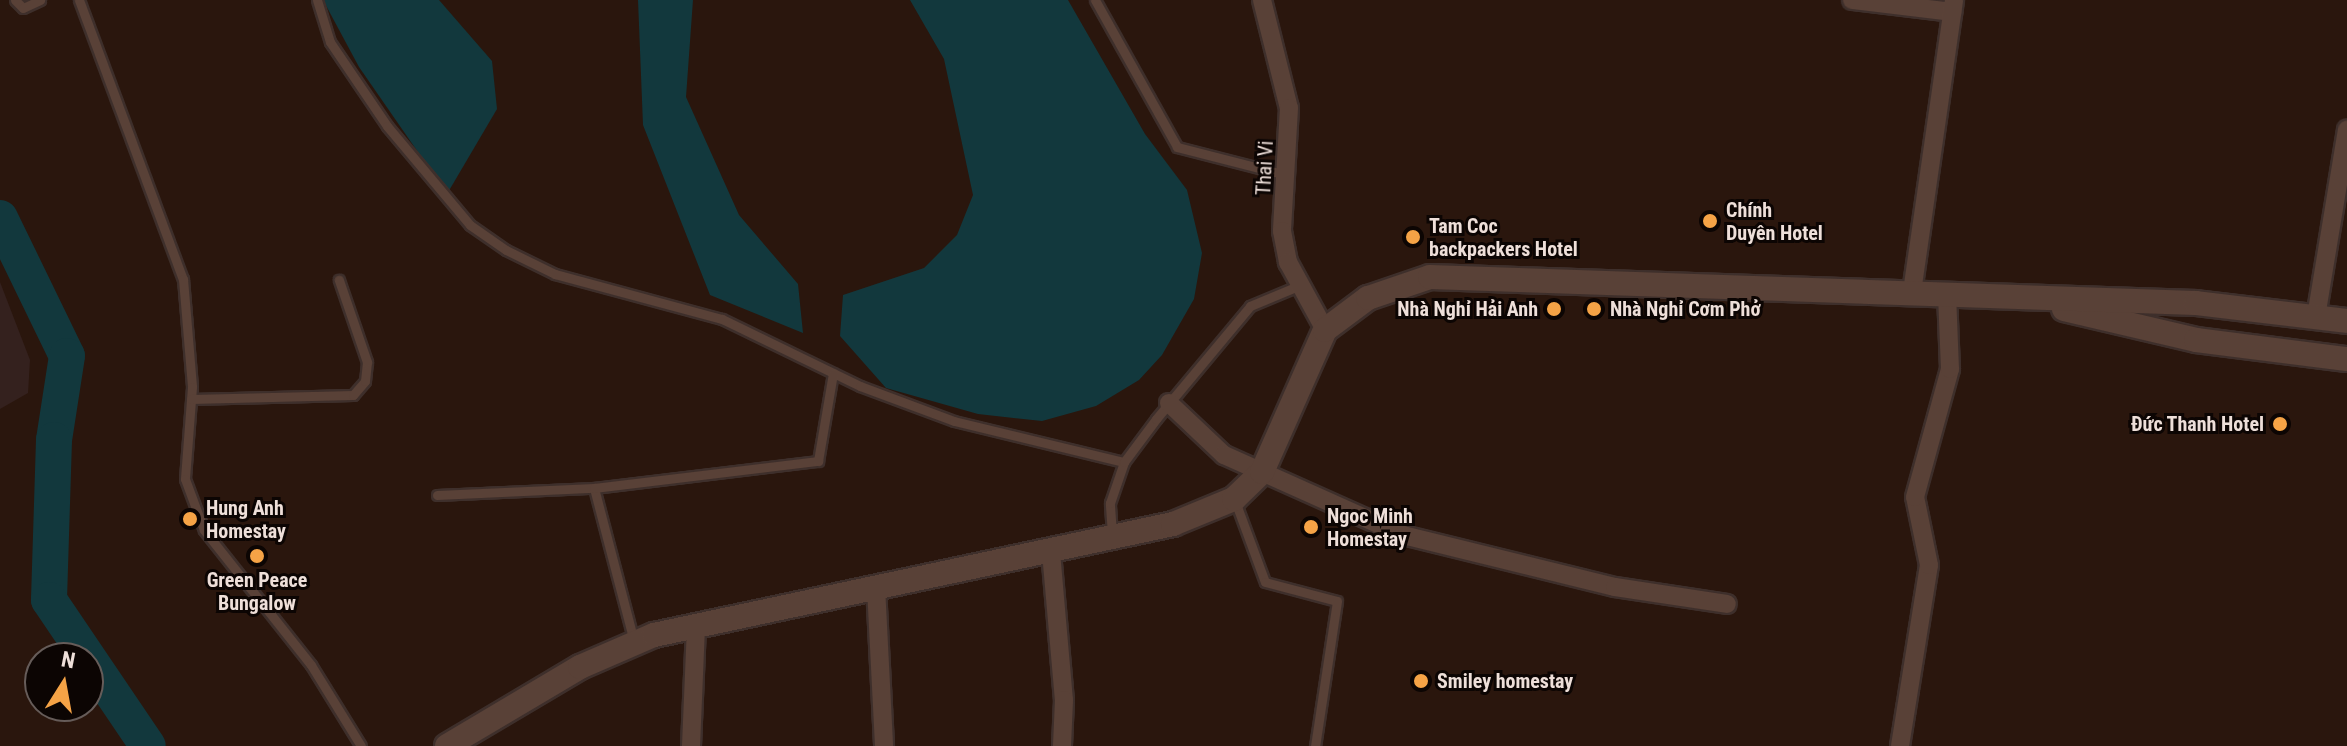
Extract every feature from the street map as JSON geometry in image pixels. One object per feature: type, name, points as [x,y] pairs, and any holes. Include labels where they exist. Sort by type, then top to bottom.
[{"type":"main road","points":[[447,746],[580,667],[634,642],[1173,524],[1234,499],[1262,472],[1325,330],[1368,298],[1430,277],[2196,303],[2347,321]]},
{"type":"main road","points":[[2007,296],[2196,340],[2347,359]]},
{"type":"street","name":"Thai Vi","points":[[1262,0],[1289,108],[1288,176],[1282,231],[1298,286],[1325,330]]},
{"type":"street","points":[[1852,0],[1953,6],[1912,292]]},
{"type":"street","points":[[2316,317],[2347,130]]},
{"type":"street","points":[[1900,746],[1929,565],[1915,497],[1950,369],[1947,294]]},
{"type":"street","points":[[1169,403],[1224,455],[1403,535],[1487,559],[1626,589],[1727,604]]},
{"type":"street","points":[[1051,552],[1064,700],[1062,746]]},
{"type":"street","points":[[876,587],[884,746]]},
{"type":"street","points":[[691,746],[696,626]]},
{"type":"lane","points":[[15,0],[23,8],[40,0]]},
{"type":"lane","points":[[79,0],[183,279],[191,399],[185,479],[204,530],[311,665],[361,746]]},
{"type":"lane","points":[[317,0],[319,19],[346,66],[387,126],[470,225],[506,250],[555,274],[646,294],[722,319],[833,373],[954,421],[1124,462]]},
{"type":"lane","points":[[1095,0],[1177,147],[1288,176]]},
{"type":"lane","points":[[191,399],[353,395],[365,381],[367,362],[339,280]]},
{"type":"lane","points":[[1113,538],[1110,503],[1124,462],[1250,306],[1298,286]]},
{"type":"lane","points":[[437,495],[594,488],[818,461],[833,373]]},
{"type":"lane","points":[[594,488],[634,642]]},
{"type":"lane","points":[[1234,499],[1265,582],[1337,601],[1315,746]]},
{"type":"shaded area","points":[[0,282],[30,360],[28,393],[0,409]]},
{"type":"water","points":[[323,0],[439,0],[492,61],[497,109],[447,194],[359,67]]},
{"type":"water","points":[[638,0],[693,0],[686,97],[739,215],[798,284],[803,333],[710,295],[643,125]]},
{"type":"water","points":[[910,0],[1068,0],[1145,134],[1187,190],[1202,253],[1194,299],[1162,355],[1139,380],[1096,406],[1042,421],[978,414],[886,388],[840,336],[843,295],[924,268],[957,235],[973,195],[944,59]]},
{"type":"waterway","points":[[0,218],[67,356],[54,440],[49,600],[148,746]]},
{"type":"place","name":"Chính Duyên Hotel","points":[[1710,221]]},
{"type":"place","name":"Tam Coc backpackers Hotel","points":[[1413,237]]},
{"type":"place","name":"Nhà Nghỉ Hải Anh","points":[[1554,309]]},
{"type":"place","name":"Nhà Nghỉ Cơm Phở","points":[[1594,309]]},
{"type":"place","name":"Đức Thanh Hotel","points":[[2280,424]]},
{"type":"place","name":"Hung Anh Homestay","points":[[190,519]]},
{"type":"place","name":"Ngoc Minh Homestay","points":[[1311,527]]},
{"type":"place","name":"Green Peace Bungalow","points":[[257,556]]},
{"type":"place","name":"Smiley homestay","points":[[1421,681]]}]
